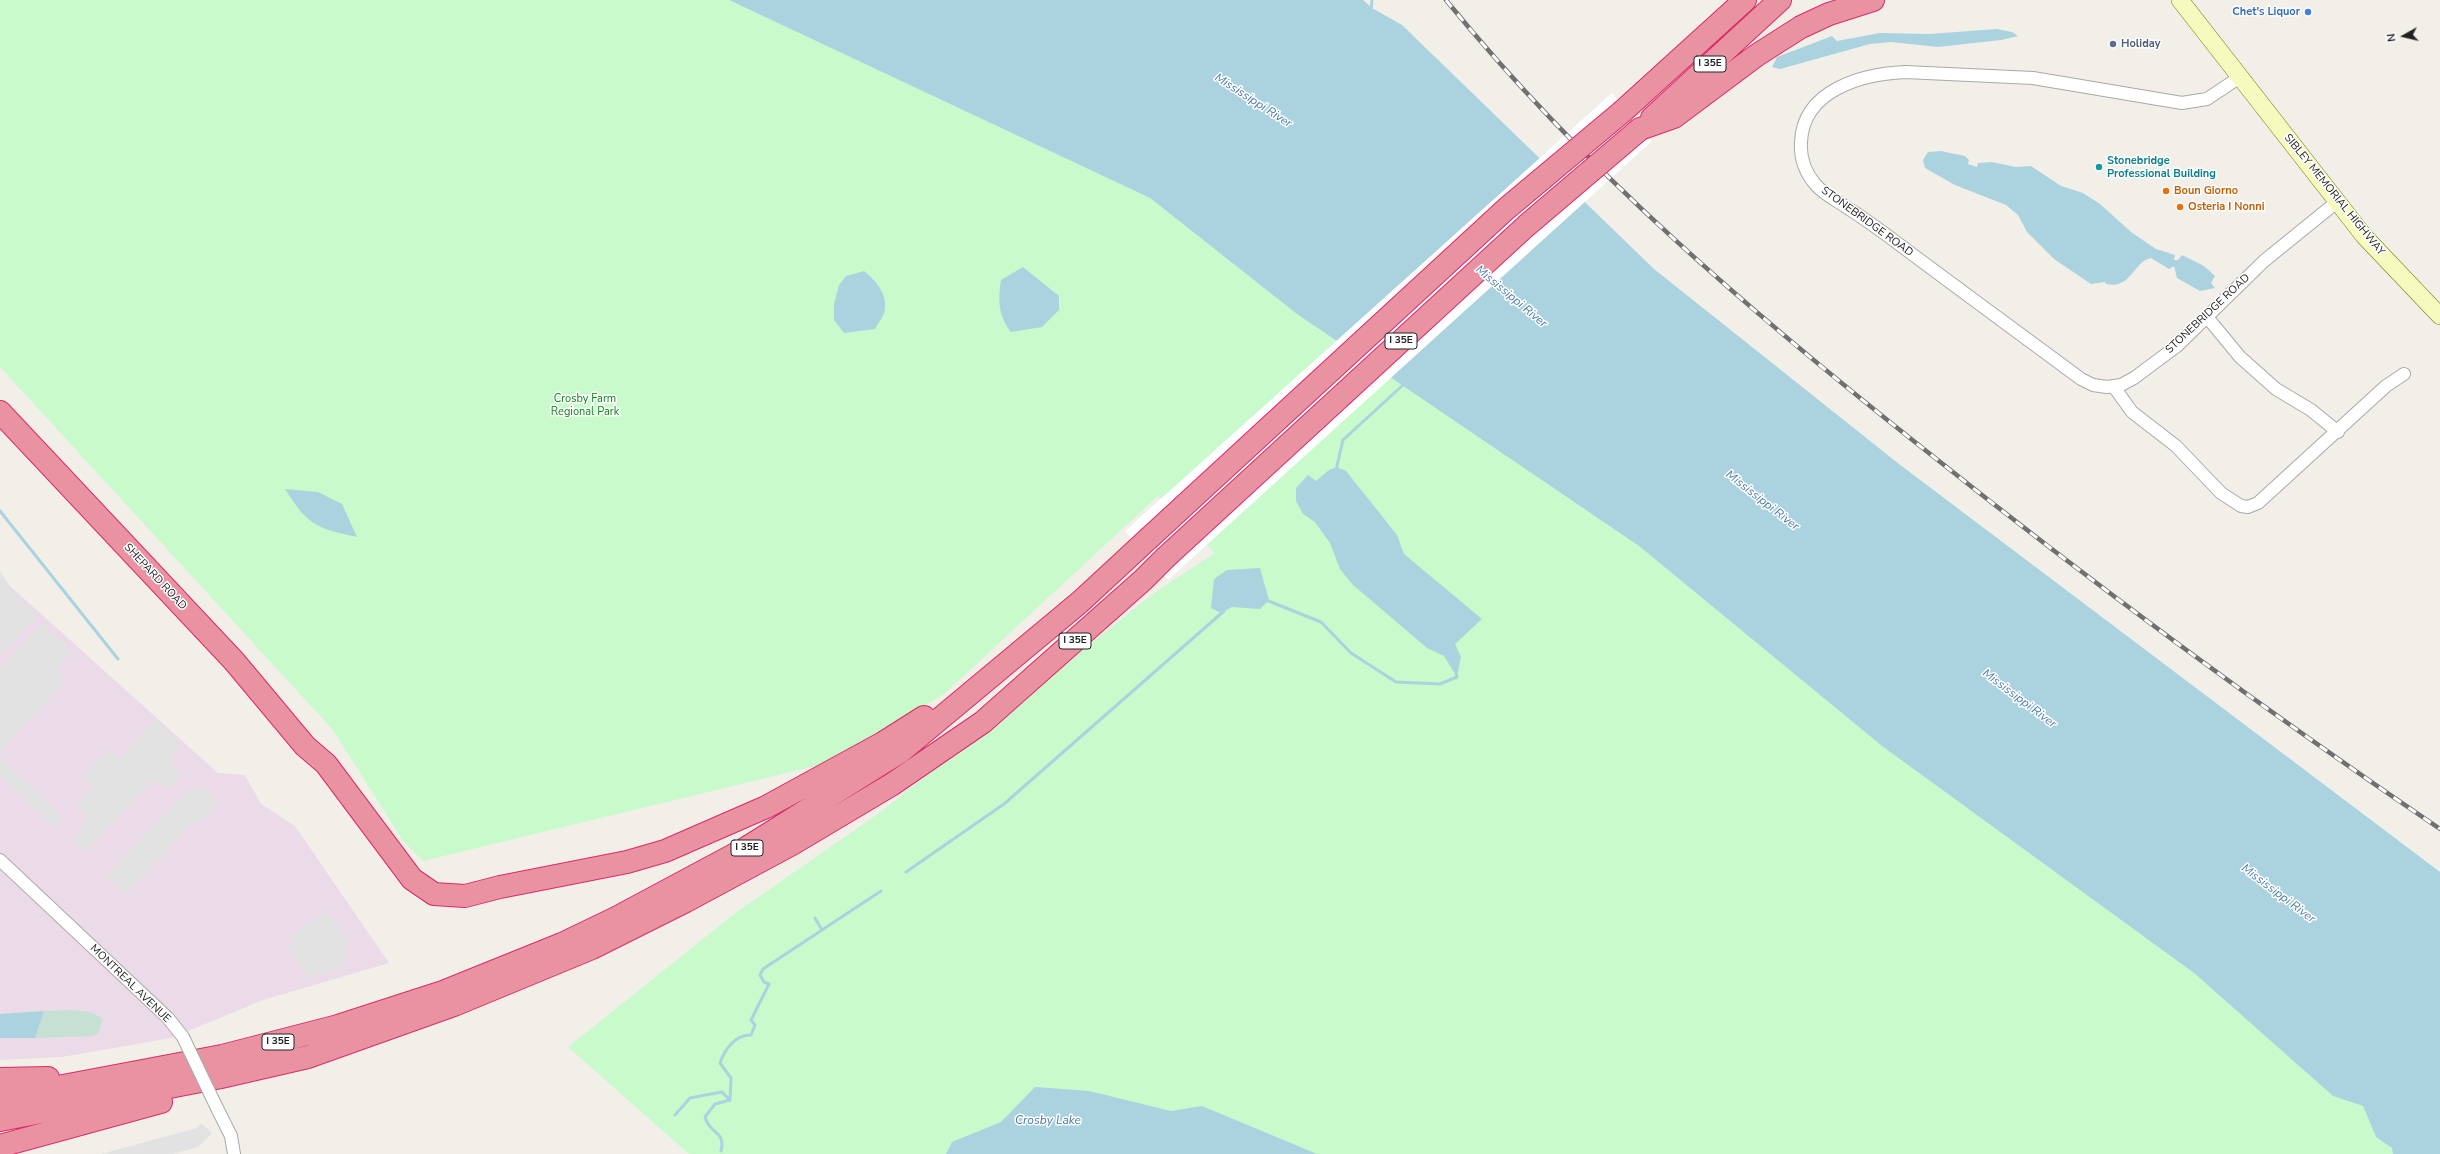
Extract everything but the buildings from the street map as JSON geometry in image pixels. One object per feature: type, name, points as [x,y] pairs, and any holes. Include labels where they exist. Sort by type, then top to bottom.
[{"type":"highway","points":[[1630,104],[1668,55],[1728,0]]},
{"type":"highway","name":"I 35E","points":[[492,982],[744,850],[900,752],[984,684],[1080,602],[1506,209],[1630,104],[1745,0]]},
{"type":"highway","name":"I 35E","points":[[0,1120],[221,1077],[341,1046],[492,982],[592,948],[686,902],[799,840],[891,785],[982,722],[1143,580],[1165,558],[1526,226],[1640,129],[1780,0]]},
{"type":"highway","points":[[1640,129],[1674,117],[1757,55],[1802,27],[1829,14],[1873,0]]},
{"type":"highway","name":"SHEPARD ROAD","points":[[0,412],[234,661],[305,746],[336,776],[412,879],[434,894],[465,896],[500,886],[627,862],[665,851],[766,807],[883,743],[946,703],[984,684]]},
{"type":"highway","name":"I 35E","points":[[0,1098],[272,1044],[384,1013],[449,999]]},
{"type":"highway","points":[[0,1146],[154,1105],[279,1063]]},
{"type":"highway","points":[[0,1080],[109,1077]]},
{"type":"main road","name":"SIBLEY MEMORIAL HIGHWAY","points":[[2181,0],[2364,236],[2440,316]]},
{"type":"street","name":"STONEBRIDGE ROAD","points":[[2240,78],[2207,99],[2182,103],[2033,78],[1895,73],[1875,76],[1833,90],[1813,107],[1804,121],[1801,137],[1801,154],[1806,170],[1821,190],[1860,216],[2081,379],[2100,387],[2114,387],[2134,378],[2177,346],[2264,261],[2338,201]]},
{"type":"street","points":[[2207,317],[2240,357],[2276,389],[2311,410],[2338,432]]},
{"type":"street","points":[[2114,387],[2132,412],[2176,446],[2221,492],[2242,506],[2248,507],[2258,503],[2338,432],[2386,386],[2404,374]]},
{"type":"street","name":"MONTREAL AVENUE","points":[[0,860],[168,1018],[183,1037],[231,1136],[234,1154]]},
{"type":"shaded area","points":[[0,571],[14,593],[38,616],[0,657]]},
{"type":"shaded area","points":[[0,577],[218,773],[245,775],[261,804],[295,826],[389,963],[263,1000],[171,1038],[62,1057],[0,1060]]},
{"type":"shaded area","points":[[42,623],[72,651],[59,665],[60,677],[65,682],[0,752],[0,669]]},
{"type":"shaded area","points":[[156,719],[180,745],[172,751],[176,773],[181,778],[169,789],[161,782],[151,783],[86,852],[71,838],[86,826],[87,818],[75,804],[93,786],[83,777],[109,749],[119,759]]},
{"type":"shaded area","points":[[0,757],[64,817],[55,828],[0,776]]},
{"type":"shaded area","points":[[195,787],[202,787],[213,795],[218,809],[211,808],[207,818],[194,822],[125,895],[106,876],[183,793]]},
{"type":"shaded area","points":[[327,910],[351,944],[344,950],[346,957],[341,968],[308,977],[289,948],[295,939],[292,935]]},
{"type":"shaded area","points":[[201,1123],[212,1133],[198,1147],[173,1154],[101,1154],[197,1128]]},
{"type":"green space","name":"Crosby Farm Regional Park","points":[[0,0],[729,0],[1150,198],[1297,314],[1639,546],[1882,746],[2194,973],[2333,1096],[2363,1106],[2376,1137],[2392,1148],[2393,1154],[689,1154],[568,1047],[734,914],[882,811],[1154,593],[1215,553],[1158,496],[944,694],[828,763],[423,861],[403,841],[333,730],[0,367]]},
{"type":"green space","points":[[44,1011],[84,1011],[98,1016],[103,1020],[98,1033],[93,1036],[35,1038]]},
{"type":"water","name":"Mississippi River","points":[[729,0],[1363,0],[1372,8],[1402,25],[1654,269],[1899,464],[2440,872],[2440,1154],[2393,1154],[2392,1148],[2376,1137],[2363,1106],[2333,1096],[2194,973],[1882,746],[1639,546],[1297,314],[1150,198]]},
{"type":"water","points":[[1997,29],[2012,32],[2018,36],[2001,40],[1938,47],[1891,42],[1870,44],[1780,69],[1772,67],[1777,57],[1832,36],[1837,41],[1880,33],[1929,34]]},
{"type":"water","points":[[1941,151],[1965,156],[1969,160],[1968,164],[1977,167],[1978,163],[1992,162],[2016,167],[2031,166],[2061,186],[2083,193],[2100,204],[2131,232],[2156,249],[2175,255],[2174,260],[2178,260],[2182,255],[2204,266],[2215,276],[2211,283],[2215,288],[2200,291],[2177,278],[2174,266],[2169,269],[2151,258],[2140,264],[2127,279],[2121,283],[2114,285],[2106,284],[2105,282],[2091,284],[2054,259],[2027,232],[2018,215],[2006,205],[1955,185],[1925,168],[1923,160],[1928,152]]},
{"type":"water","points":[[1023,267],[1059,296],[1059,310],[1042,327],[1011,332],[1001,314],[999,294],[1001,280]]},
{"type":"water","points":[[864,271],[872,278],[882,292],[885,303],[885,311],[875,329],[844,333],[834,320],[834,304],[839,285],[846,276]]},
{"type":"water","points":[[1337,467],[1346,471],[1397,535],[1404,554],[1482,619],[1455,644],[1461,657],[1457,677],[1444,656],[1427,648],[1352,584],[1340,569],[1330,543],[1315,522],[1303,514],[1296,501],[1296,488],[1308,475],[1316,481],[1329,470]]},
{"type":"water","points":[[285,489],[318,492],[342,504],[357,537],[331,531],[314,523],[300,510]]},
{"type":"water","points":[[1260,568],[1269,600],[1260,609],[1232,607],[1221,613],[1211,608],[1214,579],[1227,570]]},
{"type":"water","points":[[44,1011],[35,1038],[0,1038],[0,1014]]},
{"type":"water","name":"Crosby Lake","points":[[1035,1087],[1089,1091],[1171,1111],[1202,1106],[1317,1154],[946,1154],[952,1142],[1001,1122]]},
{"type":"pier","points":[[1612,93],[1652,141],[1168,580],[1125,531]]},
{"type":"waterway","points":[[1371,10],[1372,0]]},
{"type":"waterway","points":[[1336,470],[1343,440],[1403,385]]},
{"type":"waterway","points":[[0,511],[118,659]]},
{"type":"waterway","points":[[1266,600],[1321,622],[1351,653],[1396,682],[1440,684],[1457,677],[1456,673]]},
{"type":"waterway","points":[[906,872],[1004,804],[1224,611]]},
{"type":"waterway","points":[[721,1151],[721,1139],[719,1135],[710,1127],[705,1117],[715,1104],[730,1100],[731,1078],[720,1063],[728,1048],[735,1040],[740,1037],[751,1035],[755,1025],[751,1020],[769,984],[764,982],[760,975],[763,969],[881,891]]},
{"type":"waterway","points":[[815,918],[822,930]]},
{"type":"waterway","points":[[675,1115],[690,1098],[722,1092],[730,1100]]},
{"type":"railway","points":[[1446,0],[1499,63],[1613,182],[1673,238],[1797,346],[1988,500],[2115,597],[2308,738],[2440,829]]},
{"type":"place","name":"Chet's Liquor","points":[[2308,12]]},
{"type":"place","name":"Holiday","points":[[2113,44]]},
{"type":"place","name":"Stonebridge Professional Building","points":[[2099,167]]},
{"type":"place","name":"Boun Giorno","points":[[2166,191]]},
{"type":"place","name":"Osteria I Nonni","points":[[2180,207]]}]
